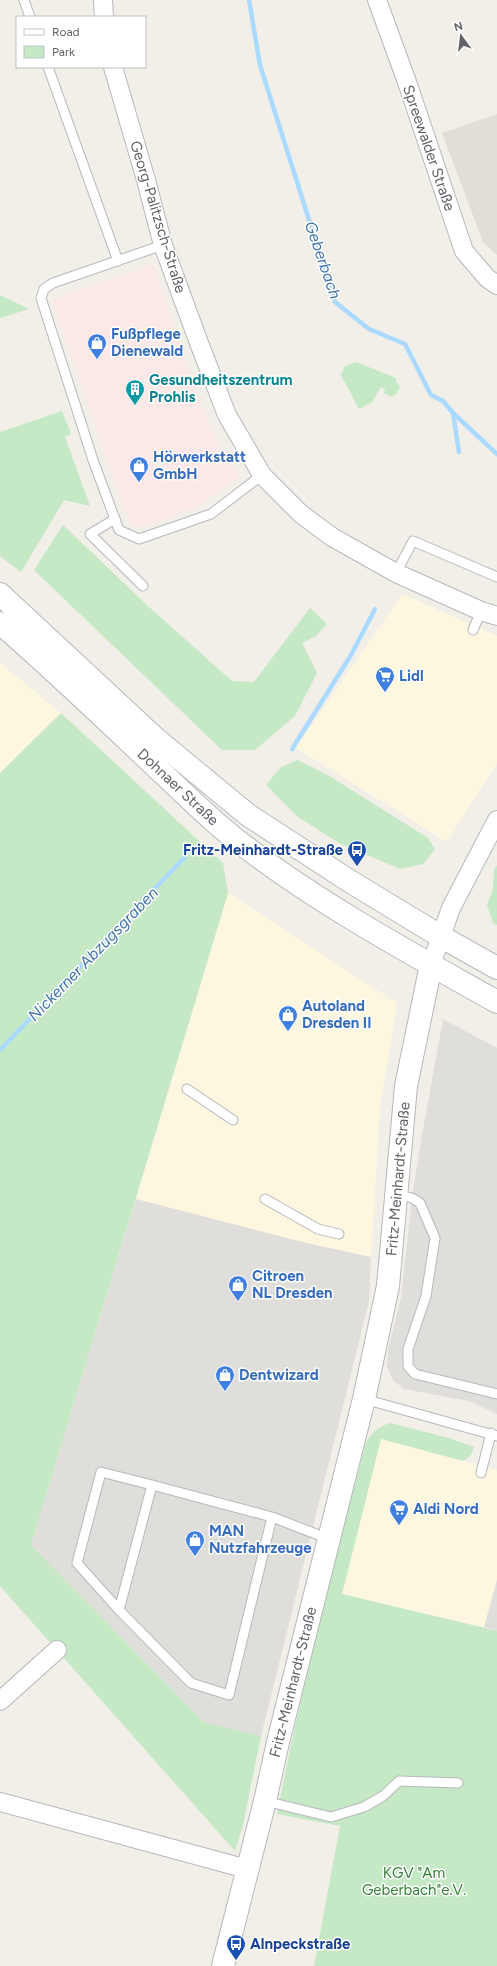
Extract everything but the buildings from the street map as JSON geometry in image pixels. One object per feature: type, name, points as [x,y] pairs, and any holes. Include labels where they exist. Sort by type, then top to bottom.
[{"type":"main road","name":"Dohnaer Straße","points":[[0,594],[156,739],[248,815],[351,882],[440,936],[497,968]]},
{"type":"main road","name":"Dohnaer Straße","points":[[0,623],[36,654],[206,814],[247,848],[307,889],[431,965],[497,1002]]},
{"type":"main road","name":"Fritz-Meinhardt-Straße","points":[[222,1966],[265,1801],[278,1742],[364,1399],[388,1286],[406,1086],[431,965]]},
{"type":"street","points":[[103,0],[104,16]]},
{"type":"street","name":"Spreewalder Straße","points":[[377,0],[407,82],[464,251],[487,278],[497,285]]},
{"type":"street","name":"Georg-Palitzsch-Straße","points":[[113,68],[146,180],[163,245],[227,415],[262,474],[301,514],[332,537],[396,573],[489,614],[497,621]]},
{"type":"street","points":[[440,936],[455,899],[497,820]]},
{"type":"street","name":"Fritz-Meinhardt-Straße","points":[[431,965],[440,936]]},
{"type":"street","points":[[0,1701],[57,1650]]},
{"type":"street","points":[[0,1802],[247,1870]]},
{"type":"lane","points":[[24,0],[30,16]]},
{"type":"lane","points":[[48,68],[118,261]]},
{"type":"lane","points":[[163,245],[53,284],[44,290],[41,298],[91,454],[119,530],[139,539],[211,514],[262,474]]},
{"type":"lane","points":[[115,519],[90,534],[143,586]]},
{"type":"lane","points":[[396,573],[413,541],[497,577]]},
{"type":"lane","points":[[473,630],[489,614]]},
{"type":"lane","points":[[187,1089],[233,1120]]},
{"type":"lane","points":[[396,1194],[412,1198],[420,1203],[435,1238],[426,1296],[408,1348],[408,1366],[415,1374],[497,1394]]},
{"type":"lane","points":[[265,1199],[318,1229],[339,1234]]},
{"type":"lane","points":[[364,1399],[494,1434],[481,1473]]},
{"type":"lane","points":[[272,1517],[229,1695],[191,1683],[119,1610],[77,1563],[101,1472],[272,1517],[329,1540]]},
{"type":"lane","points":[[119,1610],[152,1485]]},
{"type":"lane","points":[[265,1801],[331,1817],[364,1807],[383,1796],[399,1781],[458,1783]]},
{"type":"shaded area","points":[[497,114],[497,255],[483,242],[442,133]]},
{"type":"shaded area","points":[[153,264],[193,385],[218,445],[240,476],[196,508],[144,527],[136,527],[131,525],[125,510],[52,300]]},
{"type":"shaded area","points":[[402,594],[497,636],[497,763],[447,842],[296,748]]},
{"type":"shaded area","points":[[0,663],[61,713],[0,773]]},
{"type":"shaded area","points":[[228,893],[397,1003],[380,1107],[371,1257],[306,1243],[136,1199]]},
{"type":"shaded area","points":[[443,1019],[497,1048],[497,1414],[469,1401],[404,1389],[393,1380],[387,1367],[388,1350],[401,1297],[412,1198]]},
{"type":"shaded area","points":[[136,1199],[306,1243],[371,1257],[369,1301],[261,1736],[204,1722],[31,1545]]},
{"type":"shaded area","points":[[381,1438],[497,1470],[497,1580],[484,1627],[342,1594]]},
{"type":"shaded area","points":[[497,1580],[497,1631],[484,1627]]},
{"type":"green space","points":[[0,295],[29,309],[0,318]]},
{"type":"green space","points":[[356,362],[396,378],[396,382],[400,386],[397,393],[392,397],[384,393],[385,389],[381,387],[372,402],[359,409],[341,375],[345,366]]},
{"type":"green space","points":[[62,411],[71,434],[65,437],[90,506],[64,500],[21,572],[0,556],[0,432]]},
{"type":"green space","points":[[63,525],[149,607],[232,681],[254,682],[310,608],[327,624],[316,636],[302,643],[317,673],[295,716],[255,750],[222,750],[34,570]]},
{"type":"green space","points":[[61,713],[223,863],[228,893],[31,1545],[204,1722],[261,1736],[243,1825],[235,1851],[0,1586],[0,773]]},
{"type":"green space","points":[[298,760],[331,777],[428,838],[435,849],[423,864],[400,869],[339,843],[298,817],[266,785],[281,767]]},
{"type":"green space","points":[[497,865],[497,925],[493,923],[487,905],[493,889],[494,871]]},
{"type":"green space","name":"KGV \"Am Geberbach\"e.V.","points":[[390,1423],[449,1438],[474,1447],[471,1455],[463,1461],[381,1439],[342,1594],[497,1631],[497,1966],[314,1966],[340,1826],[277,1814],[307,1674],[366,1442],[376,1430]]},
{"type":"waterway","name":"Geberbach","points":[[249,0],[260,65],[335,302],[369,329],[405,344],[431,395],[443,401],[453,413],[497,454]]},
{"type":"waterway","points":[[453,413],[459,452]]},
{"type":"waterway","points":[[292,749],[351,655],[375,609]]},
{"type":"waterway","name":"Nickerner Abzugsgraben","points":[[0,1050],[185,857]]},
{"type":"place","name":"Fußpflege Dienewald","points":[[97,360]]},
{"type":"place","name":"Gesundheitszentrum Prohlis","points":[[135,406]]},
{"type":"place","name":"Hörwerkstatt GmbH","points":[[139,483]]},
{"type":"place","name":"Lidl","points":[[385,693]]},
{"type":"place","name":"Fritz-Meinhardt-Straße","points":[[357,867]]},
{"type":"place","name":"Autoland Dresden II","points":[[288,1032]]},
{"type":"place","name":"Citroen NL Dresden","points":[[238,1302]]},
{"type":"place","name":"Dentwizard","points":[[225,1392]]},
{"type":"place","name":"Aldi Nord","points":[[399,1526]]},
{"type":"place","name":"MAN Nutzfahrzeuge","points":[[195,1557]]},
{"type":"place","name":"Alnpeckstraße","points":[[236,1961]]}]
